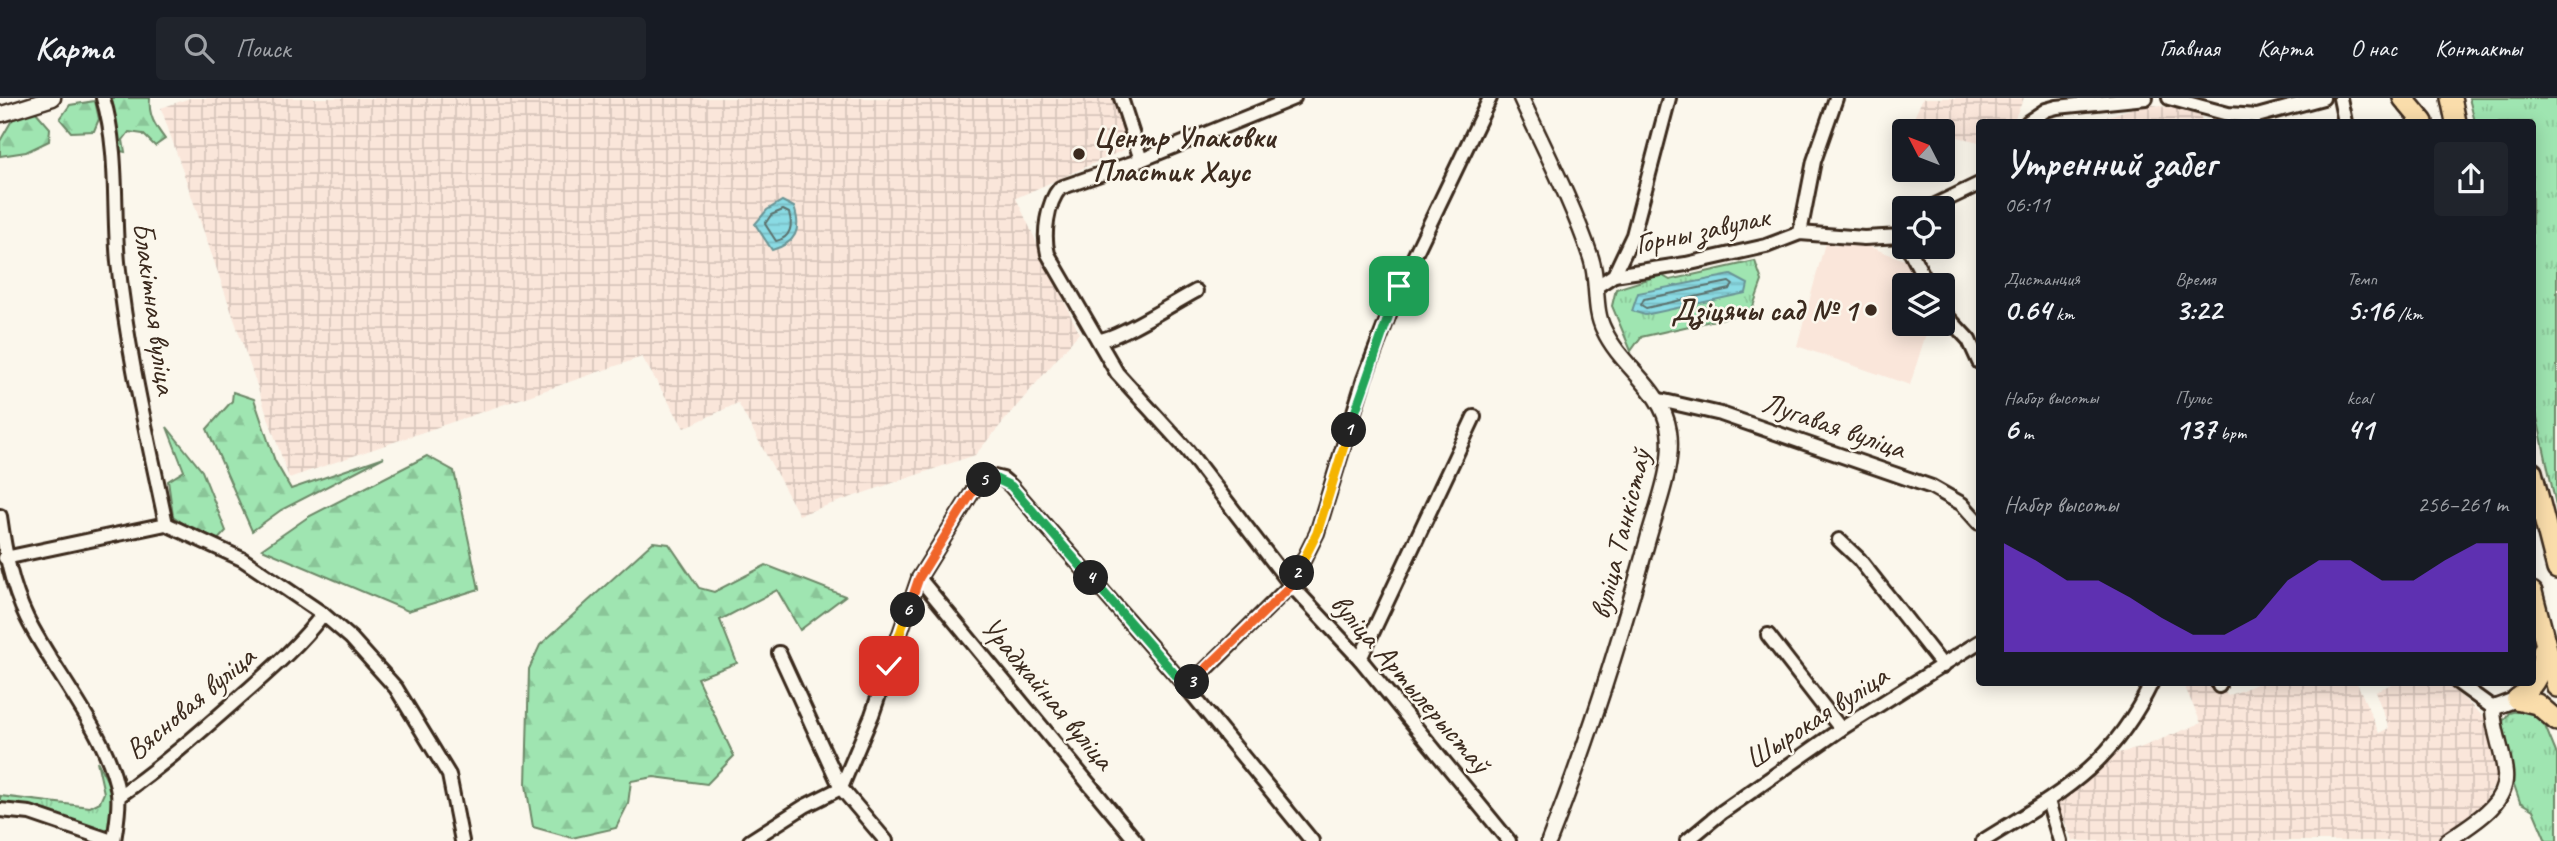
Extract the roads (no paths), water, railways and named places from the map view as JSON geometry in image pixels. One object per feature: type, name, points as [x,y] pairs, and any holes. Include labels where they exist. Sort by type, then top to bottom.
[{"type":"highway","points":[[2403,98],[2420,119]]},
{"type":"highway","points":[[2424,98],[2428,119]]},
{"type":"highway","points":[[2451,98],[2455,119]]},
{"type":"highway","points":[[2536,488],[2557,569]]},
{"type":"highway","points":[[2536,607],[2557,687]]},
{"type":"highway","points":[[2536,679],[2544,638]]},
{"type":"highway","points":[[2517,699],[2532,686]]},
{"type":"highway","points":[[2517,699],[2537,704],[2557,721]]},
{"type":"street","points":[[1,116],[53,98]]},
{"type":"street","name":"Блакітная вуліца","points":[[103,98],[110,123],[118,263],[136,375],[166,524]]},
{"type":"street","points":[[1121,98],[1141,160],[1294,98]]},
{"type":"street","points":[[1187,688],[1291,586],[1317,533],[1364,379],[1399,286],[1490,98]]},
{"type":"street","name":"вуліца Танкістаў","points":[[1521,98],[1591,257],[1599,285],[1597,306],[1602,327],[1611,344],[1638,378],[1660,400],[1670,433],[1669,454],[1660,494],[1619,647],[1549,841]]},
{"type":"street","points":[[1599,285],[1614,275],[1633,235],[1669,98]]},
{"type":"street","name":"Горны завулак","points":[[1800,233],[1811,174],[1836,98]]},
{"type":"street","points":[[2032,119],[2046,110],[2057,107],[2146,98]]},
{"type":"street","points":[[2169,98],[2258,119],[2323,98]]},
{"type":"street","points":[[2340,98],[2344,119]]},
{"type":"street","name":"вуліца Артылерыстаў","points":[[1141,160],[1060,188],[1052,197],[1046,244],[1048,254],[1117,373],[1187,450],[1291,586],[1360,659],[1509,841]]},
{"type":"street","points":[[1954,196],[1976,185]]},
{"type":"street","name":"Горны завулак","points":[[1614,275],[1686,264],[1766,246],[1800,233],[1892,239]]},
{"type":"street","points":[[1095,335],[1109,340],[1125,328],[1196,291]]},
{"type":"street","points":[[1955,325],[1969,340],[1976,355]]},
{"type":"street","name":"Лугавая вуліца","points":[[1660,400],[1721,414],[1932,487],[1962,504],[1976,520]]},
{"type":"street","points":[[1360,659],[1474,418]]},
{"type":"street","points":[[750,841],[805,806],[841,788],[872,715],[919,578],[978,483],[990,476],[1003,479],[1187,688],[1312,841]]},
{"type":"street","points":[[0,516],[5,558],[28,620],[108,759],[119,796]]},
{"type":"street","points":[[5,558],[166,524],[242,559],[323,614],[351,638],[396,688],[449,775],[462,841]]},
{"type":"street","points":[[1839,540],[1860,558],[1943,666]]},
{"type":"street","name":"Ураджайная вуліца","points":[[919,578],[1136,841]]},
{"type":"street","name":"Вясновая вуліца","points":[[113,841],[119,796],[201,732],[295,647],[323,614]]},
{"type":"street","points":[[1768,635],[1841,729]]},
{"type":"street","name":"Шырокая вуліца","points":[[1687,841],[1722,812],[1841,729],[1976,644]]},
{"type":"street","points":[[779,653],[841,788],[886,841]]},
{"type":"street","points":[[1983,841],[2071,787],[2096,765],[2128,726],[2150,686]]},
{"type":"street","points":[[2463,686],[2493,708]]},
{"type":"street","points":[[2493,708],[2517,699]]},
{"type":"street","points":[[2447,841],[2491,809],[2501,796],[2505,775],[2493,729],[2493,708]]},
{"type":"street","points":[[2048,801],[2060,841]]},
{"type":"street","points":[[0,810],[30,813],[113,841]]},
{"type":"water","points":[[782,201],[794,207],[797,229],[787,244],[772,250],[755,224],[767,210]]},
{"type":"water","points":[[1731,275],[1748,284],[1746,293],[1645,315],[1632,311],[1638,293]]},
{"type":"place","name":"Центр Упаковки Пластик Хаус","points":[[1079,154]]},
{"type":"place","name":"Дзіцячы сад № 1","points":[[1871,310]]}]
